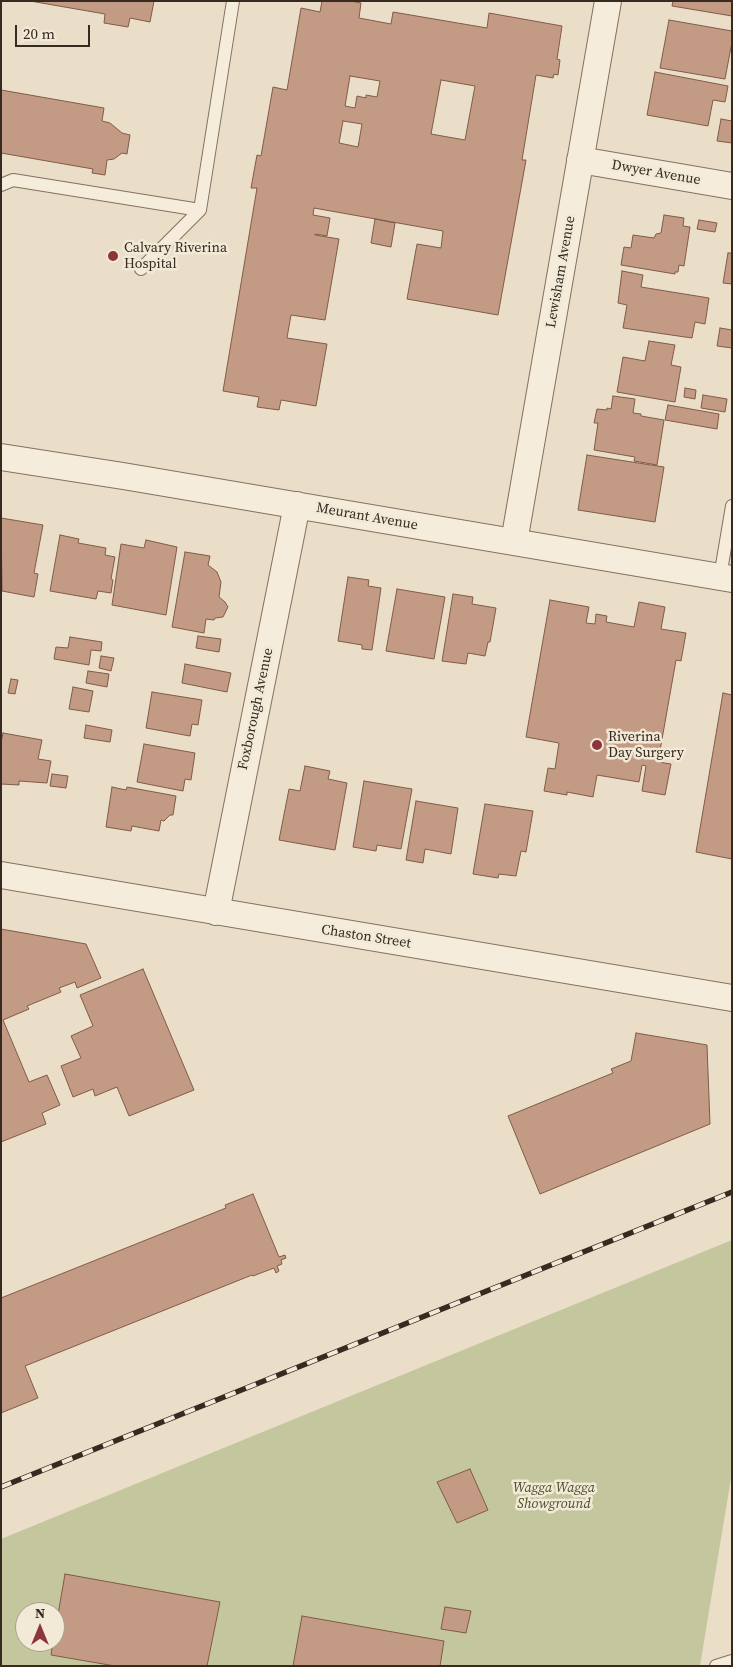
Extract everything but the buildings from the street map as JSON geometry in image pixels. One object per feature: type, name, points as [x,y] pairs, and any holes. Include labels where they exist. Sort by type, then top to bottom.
[{"type":"street","name":"Lewisham Avenue","points":[[514,542],[608,1]]},
{"type":"street","name":"Dwyer Avenue","points":[[580,160],[732,186]]},
{"type":"street","name":"Meurant Avenue","points":[[1,457],[726,578]]},
{"type":"street","name":"Foxborough Avenue","points":[[216,912],[297,505]]},
{"type":"street","name":"Chaston Street","points":[[1,875],[732,998]]},
{"type":"lane","points":[[141,269],[200,210],[232,1]]},
{"type":"lane","points":[[1,185],[13,180],[200,210]]},
{"type":"lane","points":[[726,578],[732,506]]},
{"type":"lane","points":[[716,1666],[732,1660]]},
{"type":"green space","name":"Wagga Wagga Showground","points":[[732,1240],[732,1472],[700,1666],[1,1666],[1,1539]]},
{"type":"railway","points":[[1,1487],[732,1192]]},
{"type":"place","name":"Calvary Riverina Hospital","points":[[113,256]]},
{"type":"place","name":"Riverina Day Surgery","points":[[597,745]]}]
